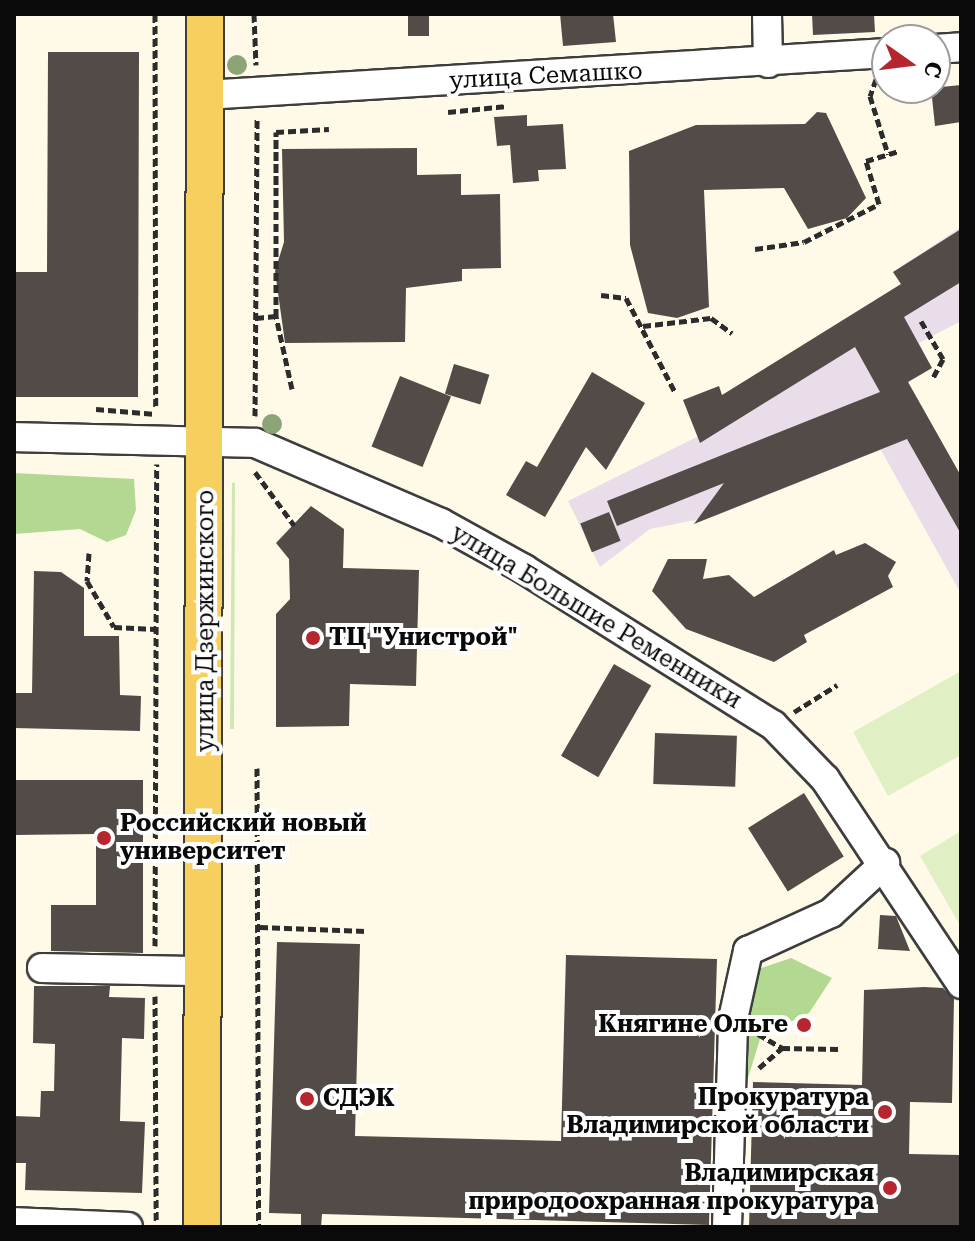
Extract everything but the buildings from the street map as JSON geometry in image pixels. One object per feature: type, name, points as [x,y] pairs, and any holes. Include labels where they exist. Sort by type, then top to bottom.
[{"type":"main road","name":"улица Дзержинского","points":[[202,1227],[205,14]]},
{"type":"street","points":[[767,14],[768,63]]},
{"type":"street","name":"улица Семашко","points":[[205,95],[768,63],[871,66]]},
{"type":"street","name":"улица Большие Ременники","points":[[14,437],[156,423],[204,438],[255,443],[441,523],[773,725],[825,779],[885,863],[961,984]]},
{"type":"street","points":[[727,1227],[733,1019],[748,951],[831,913],[885,863]]},
{"type":"street","points":[[42,968],[204,971]]},
{"type":"street","points":[[14,1222],[128,1227]]},
{"type":"path","points":[[155,14],[156,1227]]},
{"type":"path","points":[[254,14],[257,76]]},
{"type":"path","points":[[872,104],[888,154]]},
{"type":"path","points":[[255,428],[257,105]]},
{"type":"path","points":[[292,389],[276,316],[276,132],[329,129]]},
{"type":"path","points":[[755,249],[804,242],[879,204],[866,161],[898,151]]},
{"type":"path","points":[[601,295],[626,298],[675,392]]},
{"type":"path","points":[[256,318],[276,316]]},
{"type":"path","points":[[643,326],[711,318],[732,333]]},
{"type":"path","points":[[921,321],[943,359],[933,378]]},
{"type":"path","points":[[77,409],[156,423]]},
{"type":"path","points":[[255,478],[294,525]]},
{"type":"path","points":[[89,553],[87,581],[114,627],[155,629]]},
{"type":"path","points":[[773,725],[837,685]]},
{"type":"path","points":[[257,768],[259,1227]]},
{"type":"path","points":[[260,927],[366,931]]},
{"type":"path","points":[[782,1048],[839,1049]]},
{"type":"shaded area","points":[[961,227],[961,321],[919,343],[932,368],[908,382],[961,476],[961,594],[881,450],[715,516],[650,529],[600,567],[568,501],[765,403],[901,285],[893,272]]},
{"type":"green space","points":[[14,473],[134,479],[136,510],[126,535],[107,542],[80,529],[14,534]]},
{"type":"green space","points":[[235,482],[234,729],[230,729],[232,483]]},
{"type":"green space","points":[[961,671],[961,755],[888,796],[853,732]]},
{"type":"green space","points":[[961,831],[961,927],[920,856]]},
{"type":"green space","points":[[791,958],[832,978],[809,1013],[761,1036],[748,1078],[738,1060],[758,969]]},
{"type":"place","name":"ТЦ \"Унистрой\"","points":[[313,638]]},
{"type":"place","name":"Российский новый университет","points":[[104,838]]},
{"type":"place","name":"Княгине Ольге","points":[[804,1025]]},
{"type":"place","name":"СДЭК","points":[[307,1099]]},
{"type":"place","name":"Прокуратура Владимирской области","points":[[885,1112]]},
{"type":"place","name":"Владимирская природоохранная прокуратура","points":[[890,1188]]}]
